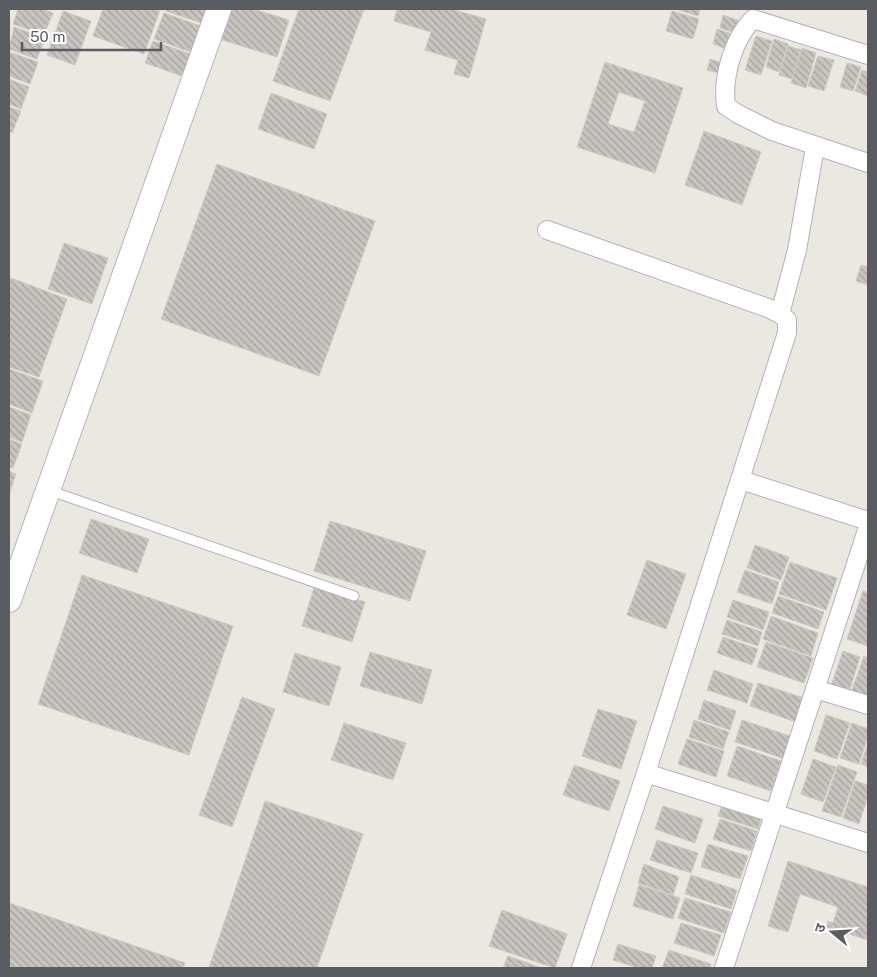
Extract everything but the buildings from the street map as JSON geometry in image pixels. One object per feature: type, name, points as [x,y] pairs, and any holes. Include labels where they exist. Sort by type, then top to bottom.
[{"type":"street","points":[[10,592],[220,9]]},
{"type":"street","points":[[868,55],[755,14],[745,28],[733,54],[724,92],[726,106],[759,125],[868,163]]},
{"type":"street","points":[[780,314],[797,250],[815,146]]},
{"type":"street","points":[[547,230],[780,314],[787,320],[787,333],[741,480],[581,968]]},
{"type":"street","points":[[741,480],[868,521]]},
{"type":"street","points":[[724,968],[815,688],[861,573],[868,527]]},
{"type":"street","points":[[815,688],[868,705]]},
{"type":"street","points":[[646,773],[868,843]]},
{"type":"lane","points":[[48,490],[354,596]]}]
